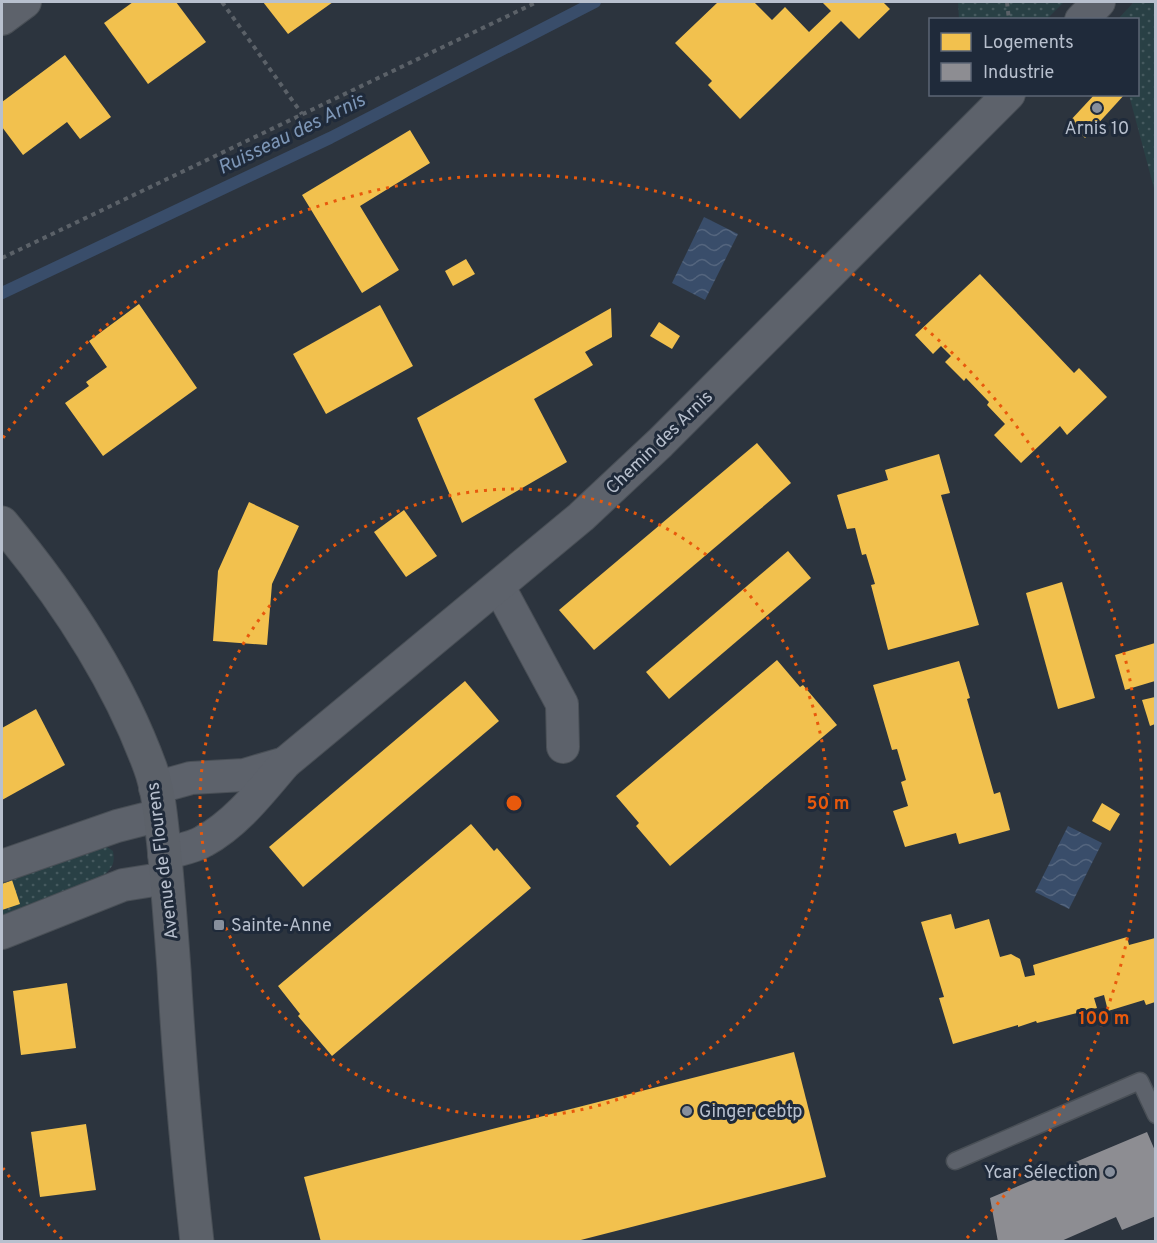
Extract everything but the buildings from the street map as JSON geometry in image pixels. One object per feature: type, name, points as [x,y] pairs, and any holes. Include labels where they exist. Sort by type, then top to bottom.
[{"type":"street","points":[[2,19],[25,2]]},
{"type":"street","points":[[1083,18],[1098,2]]},
{"type":"street","name":"Chemin des Arnis","points":[[2,933],[166,866],[225,827],[253,800],[285,763],[499,587],[660,443],[1007,96]]},
{"type":"street","name":"Avenue de Flourens","points":[[2,524],[73,617],[99,659],[120,698],[151,769],[158,802],[166,866],[179,1058],[197,1242]]},
{"type":"street","points":[[499,587],[562,704],[563,747]]},
{"type":"street","name":"Chemin des Arnis","points":[[2,866],[117,826],[158,802],[191,778],[244,775],[285,763]]},
{"type":"lane","points":[[955,1161],[1140,1081],[1155,1115]]},
{"type":"path","points":[[222,2],[302,114]]},
{"type":"path","points":[[2,258],[537,2]]},
{"type":"path","points":[[1007,2],[1009,18]]},
{"type":"green space","points":[[958,2],[1064,2],[1048,18],[959,18]]},
{"type":"green space","points":[[1134,2],[1155,2],[1155,192],[1129,96],[1139,96],[1139,18],[1119,18]]},
{"type":"green space","points":[[104,845],[113,851],[114,859],[104,875],[2,920],[2,877]]},
{"type":"water","points":[[704,217],[738,234],[705,300],[672,283]]},
{"type":"water","points":[[1068,826],[1102,843],[1069,909],[1035,892]]},
{"type":"waterway","name":"Ruisseau des Arnis","points":[[2,293],[330,138],[595,2]]},
{"type":"place","name":"Arnis 10","points":[[1097,108]]},
{"type":"place","name":"Sainte-Anne","points":[[219,925]]},
{"type":"place","name":"Ginger cebtp","points":[[687,1111]]},
{"type":"place","name":"Ycar Sélection","points":[[1110,1172]]}]
